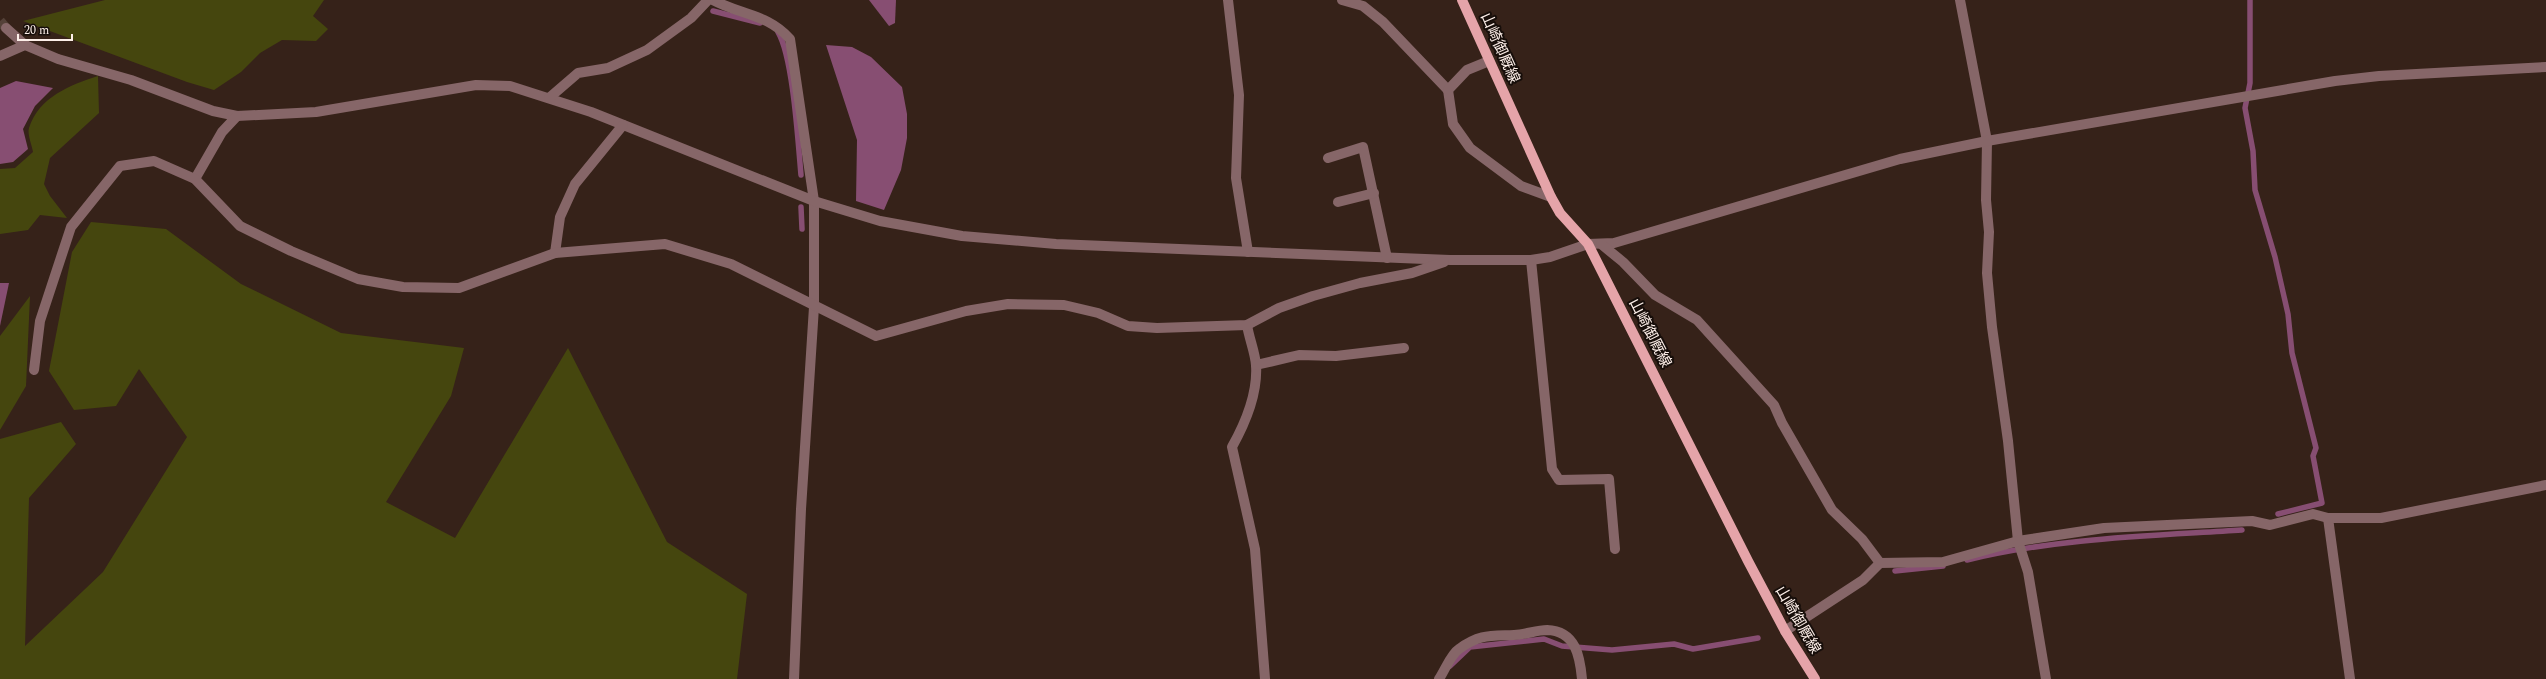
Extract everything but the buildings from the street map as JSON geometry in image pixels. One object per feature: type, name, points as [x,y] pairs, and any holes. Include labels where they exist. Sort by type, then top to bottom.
[{"type":"main road","name":"山崎御厩線","points":[[1462,0],[1551,197],[1560,213],[1588,244],[1785,631],[1815,679]]},
{"type":"street","points":[[549,98],[578,73],[608,68],[647,50],[691,18],[708,0]]},
{"type":"street","points":[[713,0],[766,20],[779,27],[790,39],[814,201],[814,307],[800,509],[794,679]]},
{"type":"street","points":[[1228,0],[1239,95],[1236,178],[1248,252]]},
{"type":"street","points":[[1342,0],[1363,6],[1383,22],[1448,90],[1452,124],[1470,148],[1521,186],[1551,197]]},
{"type":"street","points":[[1960,0],[1988,140],[1986,200],[1989,232],[1987,273],[2019,542],[2024,561],[2046,679]]},
{"type":"street","points":[[6,28],[25,44],[58,59],[131,80],[213,111],[237,116],[316,112],[476,85],[510,86],[549,98],[623,125],[814,201],[880,221],[962,236],[1056,244],[1450,260],[1531,260],[1550,257],[1588,244],[1614,243],[1660,231],[1900,159],[1988,140],[2335,81],[2379,76],[2546,67]]},
{"type":"street","points":[[0,56],[25,44]]},
{"type":"street","points":[[1448,90],[1467,70],[1489,61]]},
{"type":"street","points":[[195,180],[222,132],[237,116]]},
{"type":"street","points":[[555,253],[560,217],[575,184],[623,125]]},
{"type":"street","points":[[1328,158],[1363,147],[1387,258]]},
{"type":"street","points":[[34,370],[40,321],[71,227],[120,166],[154,161],[195,180],[240,226],[291,251],[358,278],[403,287],[459,288],[555,253],[665,244],[731,264],[814,307],[876,336],[966,311],[1008,304],[1064,306],[1098,313],[1128,326],[1157,328],[1246,325],[1279,308],[1313,296],[1360,283],[1412,273],[1450,260]]},
{"type":"street","points":[[1338,202],[1374,193]]},
{"type":"street","points":[[1601,244],[1623,262],[1655,295],[1697,320],[1774,405],[1782,423],[1832,510],[1862,539],[1880,563]]},
{"type":"street","points":[[1531,260],[1552,469],[1559,480],[1609,479],[1615,549]]},
{"type":"street","points":[[1246,325],[1256,365],[1254,395],[1242,428],[1232,447],[1255,549],[1265,679]]},
{"type":"street","points":[[1256,365],[1299,355],[1336,356],[1404,348]]},
{"type":"street","points":[[1785,631],[1863,580],[1880,563],[1943,562],[2019,542],[2104,528],[2252,521],[2270,525],[2313,514],[2328,518],[2381,518],[2546,486]]},
{"type":"street","points":[[2328,518],[2350,679]]},
{"type":"street","points":[[1439,679],[1457,650],[1476,639],[1492,634],[1514,635],[1548,630],[1568,638],[1579,653],[1582,679]]},
{"type":"shaded area","points":[[105,0],[324,0],[313,16],[328,29],[316,41],[282,40],[260,53],[241,72],[214,90],[187,82],[23,21]]},
{"type":"shaded area","points":[[869,0],[896,0],[895,23],[889,26]]},
{"type":"shaded area","points":[[826,45],[852,47],[871,57],[902,87],[907,114],[907,138],[901,170],[884,210],[856,201],[857,140]]},
{"type":"shaded area","points":[[98,76],[99,113],[50,158],[44,184],[50,196],[67,218],[40,215],[28,230],[0,234],[0,169],[15,168],[33,152],[29,136],[29,128],[40,108],[48,100],[66,88]]},
{"type":"shaded area","points":[[16,81],[53,88],[35,106],[23,129],[28,149],[13,162],[0,164],[0,88]]},
{"type":"shaded area","points":[[91,222],[166,229],[241,284],[341,333],[464,348],[451,396],[386,502],[455,538],[568,348],[667,542],[747,594],[737,679],[0,679],[0,439],[61,422],[76,444],[29,498],[25,646],[103,572],[187,437],[139,369],[116,406],[74,410],[49,371],[72,252]]},
{"type":"shaded area","points":[[0,283],[9,283],[0,326]]},
{"type":"shaded area","points":[[30,296],[26,386],[0,430],[0,336]]},
{"type":"waterway","points":[[2250,0],[2250,83],[2245,108],[2253,151],[2255,190],[2275,257],[2288,314],[2292,353],[2316,448],[2313,456],[2322,503],[2278,514]]},
{"type":"waterway","points":[[713,11],[760,23]]},
{"type":"waterway","points":[[778,32],[788,60],[794,100],[801,175]]},
{"type":"waterway","points":[[801,207],[802,229]]},
{"type":"waterway","points":[[1967,560],[2069,542],[2138,536],[2242,530]]},
{"type":"waterway","points":[[1895,571],[1943,566]]},
{"type":"waterway","points":[[1450,666],[1470,647],[1544,639],[1562,646],[1612,650],[1674,644],[1693,649],[1758,638]]},
{"type":"tunnel","points":[[0,21],[6,28]]}]
